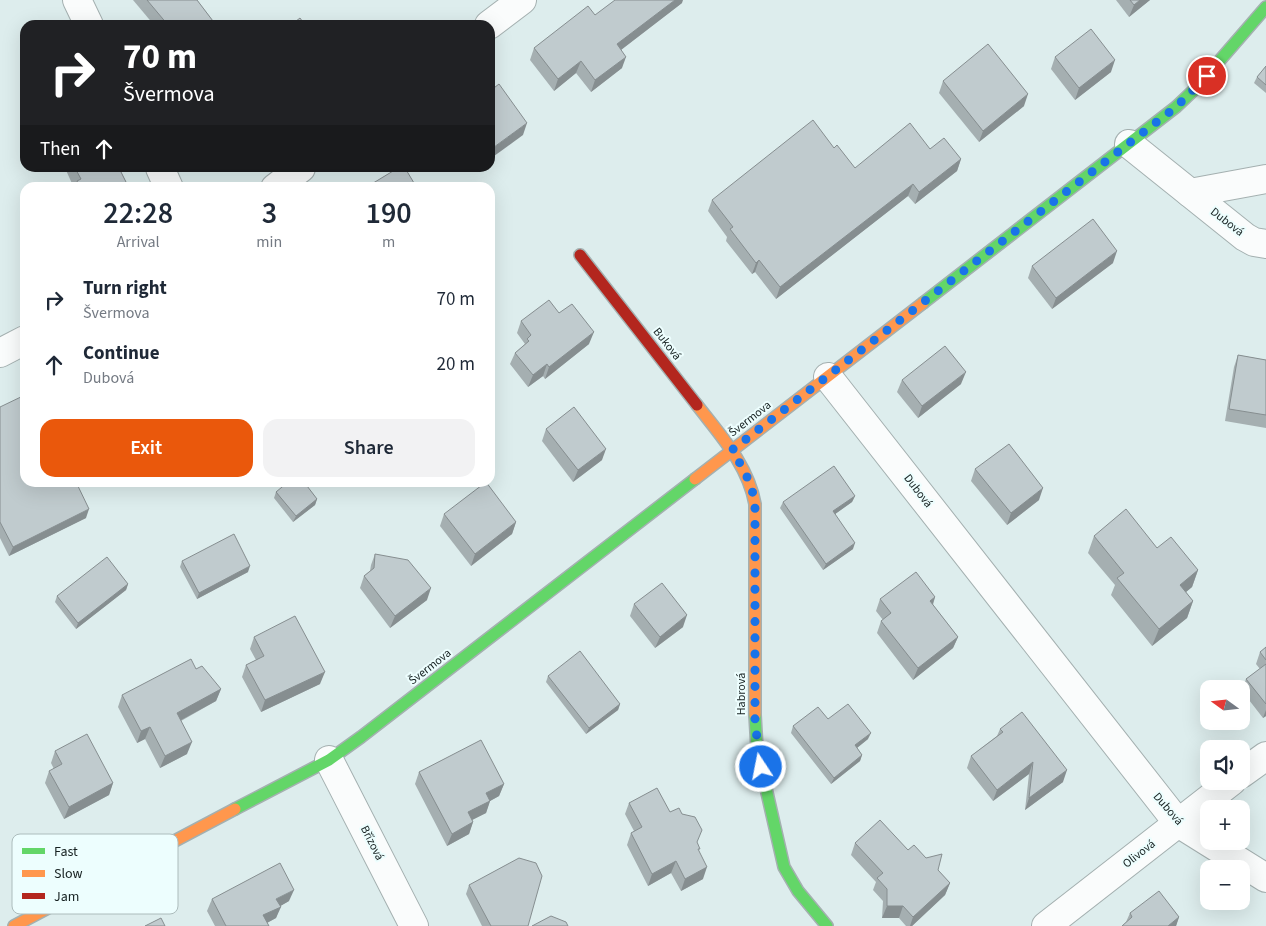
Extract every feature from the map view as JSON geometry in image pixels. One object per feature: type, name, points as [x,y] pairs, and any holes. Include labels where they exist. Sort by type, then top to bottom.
[{"type":"street","points":[[77,0],[87,20]]},
{"type":"street","points":[[495,20],[522,0]]},
{"type":"street","points":[[828,376],[1186,99],[1266,7]]},
{"type":"street","name":"Dubová","points":[[1129,144],[1245,237],[1254,242],[1266,244]]},
{"type":"street","points":[[283,182],[296,172]]},
{"type":"street","name":"Dubová","points":[[1190,193],[1266,179]]},
{"type":"street","name":"Buková","points":[[580,255],[732,450]]},
{"type":"street","points":[[0,353],[20,343]]},
{"type":"street","name":"Dubová","points":[[828,376],[1178,823],[1266,878]]},
{"type":"street","name":"Švermova","points":[[178,840],[329,760],[828,376]]},
{"type":"street","name":"Habrová","points":[[732,450],[753,489],[755,504],[755,723],[757,749],[784,867],[802,897],[827,926]]},
{"type":"street","points":[[1250,768],[1266,756]]},
{"type":"street","name":"Břízová","points":[[329,760],[414,926]]},
{"type":"street","name":"Olivová","points":[[1046,926],[1220,790]]},
{"type":"street","name":"Švermova","points":[[14,926],[37,914]]},
{"type":"building","points":[[147,0],[197,0],[212,20],[164,20]]},
{"type":"building","points":[[615,0],[675,0],[617,44],[626,57],[595,80],[581,61],[558,79],[534,48],[588,6],[595,15]]},
{"type":"building","points":[[1130,0],[1140,0],[1134,5]]},
{"type":"building","points":[[1091,29],[1115,60],[1079,88],[1055,57]]},
{"type":"building","points":[[988,44],[1028,94],[983,131],[943,81]]},
{"type":"building","points":[[1266,66],[1266,85],[1257,77]]},
{"type":"building","points":[[499,84],[527,123],[495,146],[495,87]]},
{"type":"building","points":[[813,120],[834,148],[837,145],[855,168],[910,123],[930,149],[944,138],[961,159],[919,192],[913,184],[780,287],[759,260],[756,263],[730,229],[733,227],[712,200]]},
{"type":"building","points":[[77,172],[121,172],[126,182],[77,182],[81,179]]},
{"type":"building","points":[[391,172],[407,172],[413,182],[375,182]]},
{"type":"building","points":[[1093,219],[1117,251],[1056,298],[1032,266]]},
{"type":"building","points":[[549,300],[559,313],[572,304],[594,332],[549,367],[547,364],[533,375],[515,353],[529,341],[527,339],[531,335],[521,321]]},
{"type":"building","points":[[945,346],[966,372],[922,406],[902,380]]},
{"type":"building","points":[[1238,355],[1266,360],[1266,415],[1229,409]]},
{"type":"building","points":[[20,397],[20,487],[78,487],[89,509],[13,547],[0,522],[0,407]]},
{"type":"building","points":[[574,407],[606,449],[578,470],[546,429]]},
{"type":"building","points":[[1009,444],[1043,488],[1011,513],[975,469]]},
{"type":"building","points":[[834,466],[855,496],[833,511],[855,543],[826,564],[783,502]]},
{"type":"building","points":[[282,487],[308,487],[317,499],[296,516],[276,492]]},
{"type":"building","points":[[479,487],[490,487],[516,522],[475,554],[444,514]]},
{"type":"building","points":[[1126,509],[1157,548],[1171,537],[1198,570],[1180,585],[1193,601],[1159,629],[1117,578],[1124,573],[1094,536]]},
{"type":"building","points":[[234,534],[250,566],[199,593],[182,561]]},
{"type":"building","points":[[375,554],[408,560],[431,588],[395,616],[364,576],[374,568]]},
{"type":"building","points":[[107,557],[128,584],[78,623],[57,596]]},
{"type":"building","points":[[916,572],[935,597],[930,601],[958,637],[918,668],[881,621],[891,613],[880,599]]},
{"type":"building","points":[[662,583],[687,615],[660,637],[634,604]]},
{"type":"building","points":[[295,616],[325,672],[265,700],[246,665],[264,656],[254,637]]},
{"type":"building","points":[[1266,647],[1266,660],[1260,652]]},
{"type":"building","points":[[580,651],[620,704],[589,728],[548,676]]},
{"type":"building","points":[[191,659],[196,669],[202,666],[221,689],[177,713],[192,742],[165,756],[150,727],[141,731],[122,695]]},
{"type":"building","points":[[1266,664],[1266,704],[1250,684],[1250,680],[1246,679]]},
{"type":"building","points":[[848,704],[871,733],[855,745],[862,755],[834,778],[793,726],[818,707],[828,719]]},
{"type":"building","points":[[1022,712],[1067,770],[1029,798],[1033,762],[997,790],[971,756],[1003,732],[1000,729]]},
{"type":"building","points":[[87,734],[113,783],[69,807],[49,771],[62,764],[55,751]]},
{"type":"building","points":[[481,740],[504,784],[486,793],[490,801],[468,812],[473,822],[452,834],[419,772]]},
{"type":"building","points":[[657,788],[670,812],[679,808],[682,814],[695,817],[702,830],[697,842],[700,849],[698,849],[707,867],[685,879],[676,861],[652,874],[631,833],[642,827],[629,803]]},
{"type":"building","points":[[880,820],[908,850],[914,845],[926,858],[942,854],[938,870],[950,883],[913,917],[903,906],[887,906],[887,889],[877,878],[883,873],[855,843]]},
{"type":"building","points":[[519,858],[536,863],[542,876],[528,926],[491,926],[469,885]]},
{"type":"building","points":[[280,863],[294,890],[276,899],[281,907],[263,915],[269,926],[226,926],[212,899]]},
{"type":"building","points":[[1159,891],[1179,917],[1168,926],[1122,926],[1132,917],[1130,913]]},
{"type":"building","points":[[551,916],[566,922],[568,926],[532,926]]},
{"type":"building","points":[[161,918],[165,926],[145,926]]},
{"type":"traffic: fast","points":[[923,303],[1176,107],[1195,89],[1266,7]]},
{"type":"traffic: fast","points":[[235,809],[329,760],[695,479]]},
{"type":"traffic: fast","points":[[755,715],[757,749],[784,867],[798,891],[827,926]]},
{"type":"traffic: slow","points":[[695,479],[923,303]]},
{"type":"traffic: slow","points":[[697,405],[740,464],[755,504],[755,715]]},
{"type":"traffic: slow","points":[[178,839],[235,809]]},
{"type":"traffic: slow","points":[[14,926],[37,914]]},
{"type":"traffic: jam","points":[[580,255],[697,405]]},
{"type":"route","points":[[761,767],[757,749],[755,723],[755,504],[753,489],[732,450],[1176,107],[1207,76]]}]
